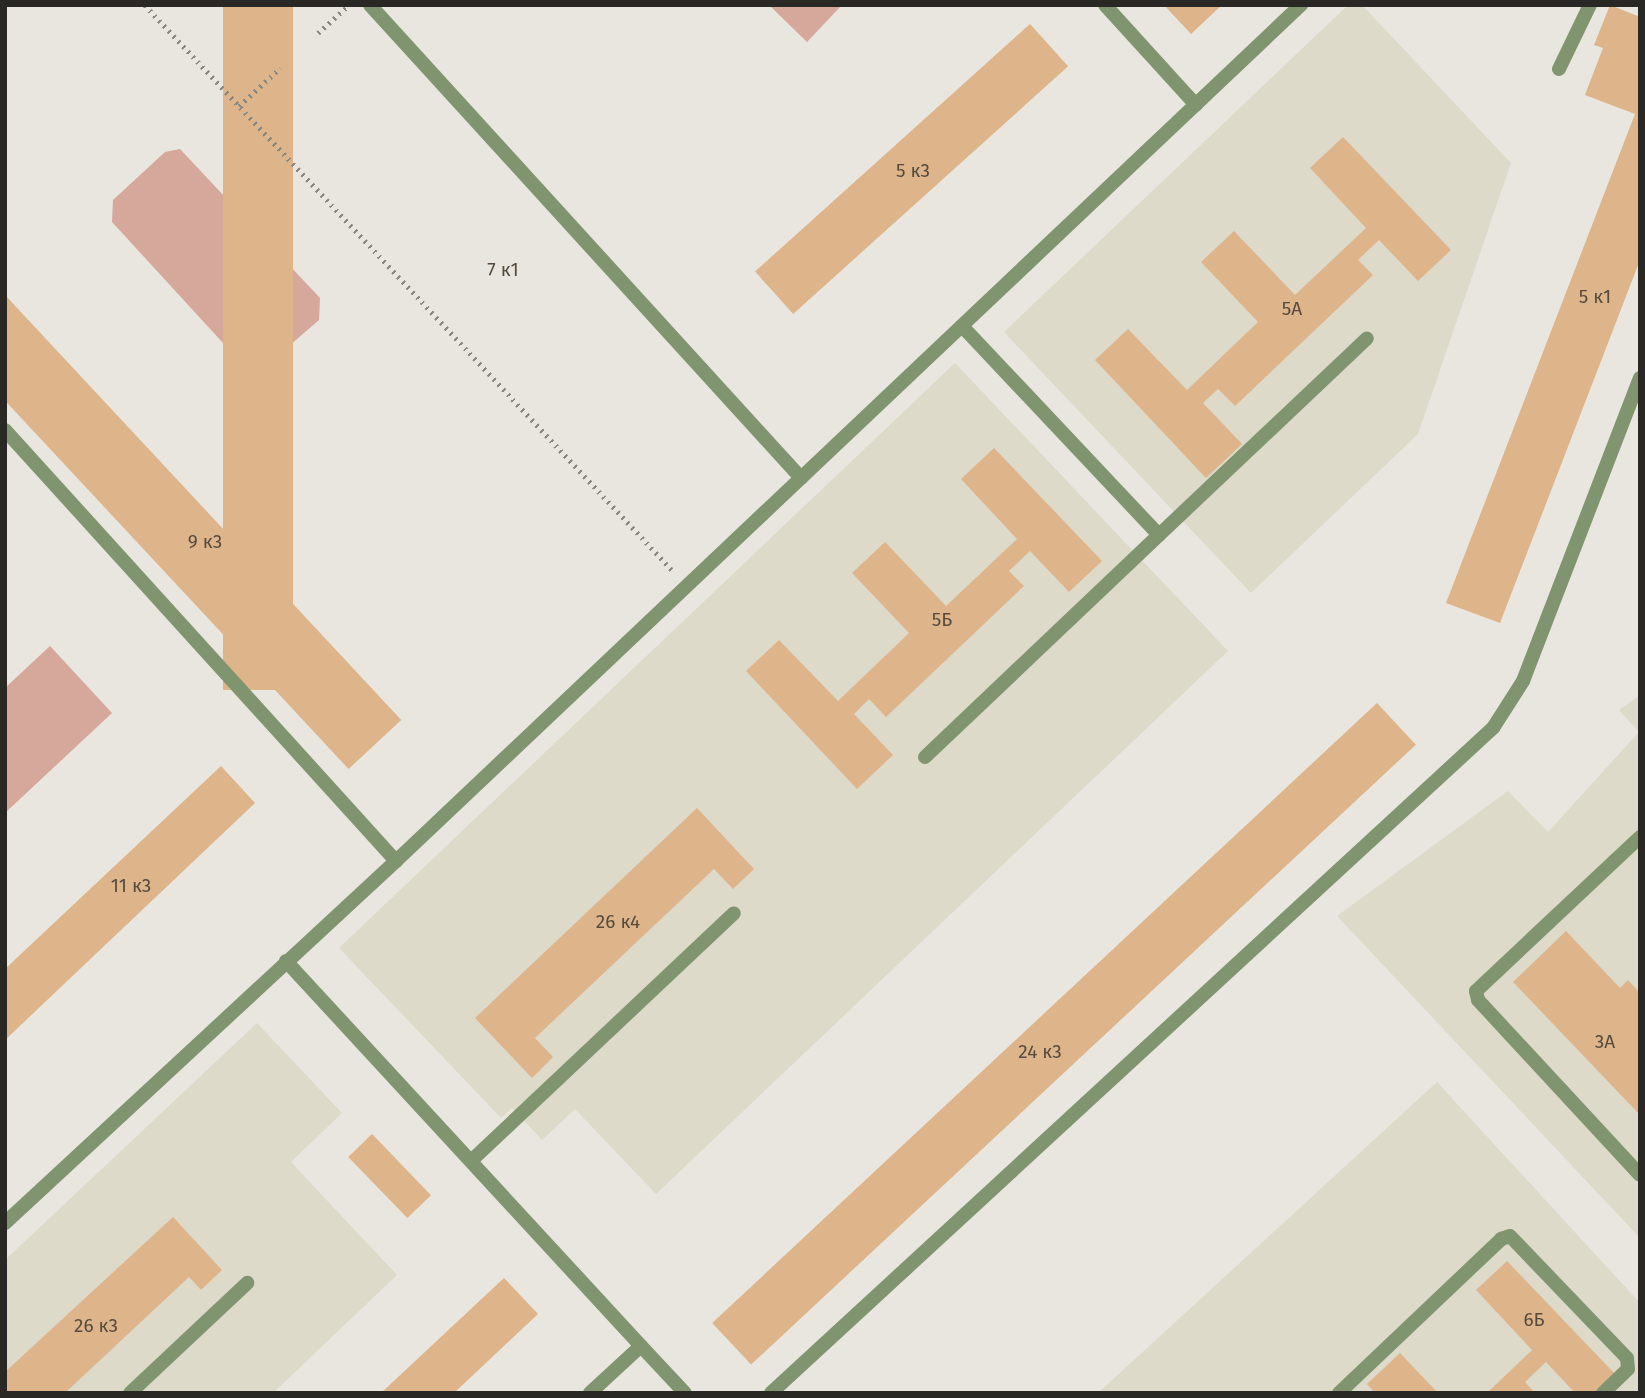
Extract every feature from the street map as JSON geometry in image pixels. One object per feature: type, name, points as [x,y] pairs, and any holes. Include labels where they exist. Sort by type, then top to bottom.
[{"type":"lane","points":[[370,5],[801,478]]},
{"type":"lane","points":[[1105,5],[1196,105]]},
{"type":"lane","points":[[7,1218],[396,861],[1301,5]]},
{"type":"lane","points":[[1559,69],[1590,5]]},
{"type":"lane","points":[[962,326],[1159,535]]},
{"type":"lane","points":[[925,758],[1367,338]]},
{"type":"lane","points":[[771,1393],[1493,728],[1523,681],[1640,378]]},
{"type":"lane","points":[[5,430],[396,861]]},
{"type":"lane","points":[[1640,837],[1476,991],[1478,1000],[1640,1175]]},
{"type":"lane","points":[[471,1161],[734,914]]},
{"type":"lane","points":[[286,961],[685,1393]]},
{"type":"lane","points":[[1339,1393],[1505,1236],[1513,1238],[1627,1358],[1628,1369],[1603,1393]]},
{"type":"lane","points":[[130,1393],[247,1283]]},
{"type":"lane","points":[[590,1393],[641,1346]]},
{"type":"path","points":[[145,5],[687,585]]},
{"type":"path","points":[[318,33],[349,5]]},
{"type":"path","points":[[239,106],[280,68]]},
{"type":"shaded area","points":[[769,5],[842,5],[807,42]]},
{"type":"shaded area","points":[[1348,5],[1362,5],[1511,163],[1418,434],[1251,593],[1004,332]]},
{"type":"shaded area","points":[[180,149],[320,298],[319,320],[260,371],[246,368],[112,222],[113,200],[165,152]]},
{"type":"shaded area","points":[[955,363],[1228,651],[656,1194],[575,1109],[542,1140],[512,1108],[501,1118],[339,948]]},
{"type":"shaded area","points":[[50,646],[112,713],[5,813],[5,688]]},
{"type":"shaded area","points":[[1640,695],[1640,1238],[1337,916],[1508,791],[1548,832],[1639,732],[1619,710]]},
{"type":"shaded area","points":[[257,1023],[342,1113],[291,1162],[397,1275],[273,1393],[5,1393],[5,1260]]},
{"type":"shaded area","points":[[1437,1082],[1640,1303],[1640,1393],[1098,1393]]},
{"type":"building","points":[[223,5],[293,5],[293,690],[223,690]]},
{"type":"building","points":[[1164,5],[1222,5],[1191,34]]},
{"type":"building","points":[[1610,5],[1640,17],[1640,260],[1500,623],[1446,603],[1635,114],[1585,95],[1603,48],[1594,45]]},
{"type":"building","points":[[1030,24],[1068,66],[793,314],[755,272]]},
{"type":"building","points":[[1343,137],[1451,250],[1418,281],[1379,240],[1358,260],[1373,275],[1235,406],[1218,389],[1203,403],[1242,444],[1206,478],[1095,360],[1128,329],[1187,390],[1258,322],[1201,262],[1234,231],[1295,295],[1366,228],[1310,168]]},
{"type":"building","points":[[5,295],[401,720],[349,769],[5,401]]},
{"type":"building","points":[[994,448],[1102,561],[1069,592],[1030,551],[1009,571],[1024,586],[886,717],[869,699],[854,714],[893,755],[857,789],[746,671],[779,640],[838,701],[909,633],[852,573],[885,542],[946,606],[1017,539],[961,479]]},
{"type":"building","points":[[1377,703],[1416,745],[751,1365],[712,1323]]},
{"type":"building","points":[[221,766],[255,803],[5,1040],[5,969]]},
{"type":"building","points":[[697,808],[754,869],[733,889],[714,869],[535,1038],[553,1057],[532,1078],[475,1018]]},
{"type":"building","points":[[1566,931],[1620,988],[1628,980],[1640,993],[1640,1115],[1513,982]]},
{"type":"building","points":[[372,1134],[431,1195],[407,1218],[348,1157]]},
{"type":"building","points":[[173,1217],[222,1270],[201,1290],[189,1277],[65,1393],[5,1393],[5,1372]]},
{"type":"building","points":[[1507,1261],[1615,1374],[1595,1393],[1575,1393],[1546,1362],[1525,1382],[1535,1393],[1487,1393],[1532,1350],[1476,1290]]},
{"type":"building","points":[[504,1278],[538,1314],[454,1393],[381,1393]]},
{"type":"building","points":[[1400,1353],[1438,1393],[1375,1393],[1367,1384]]}]
